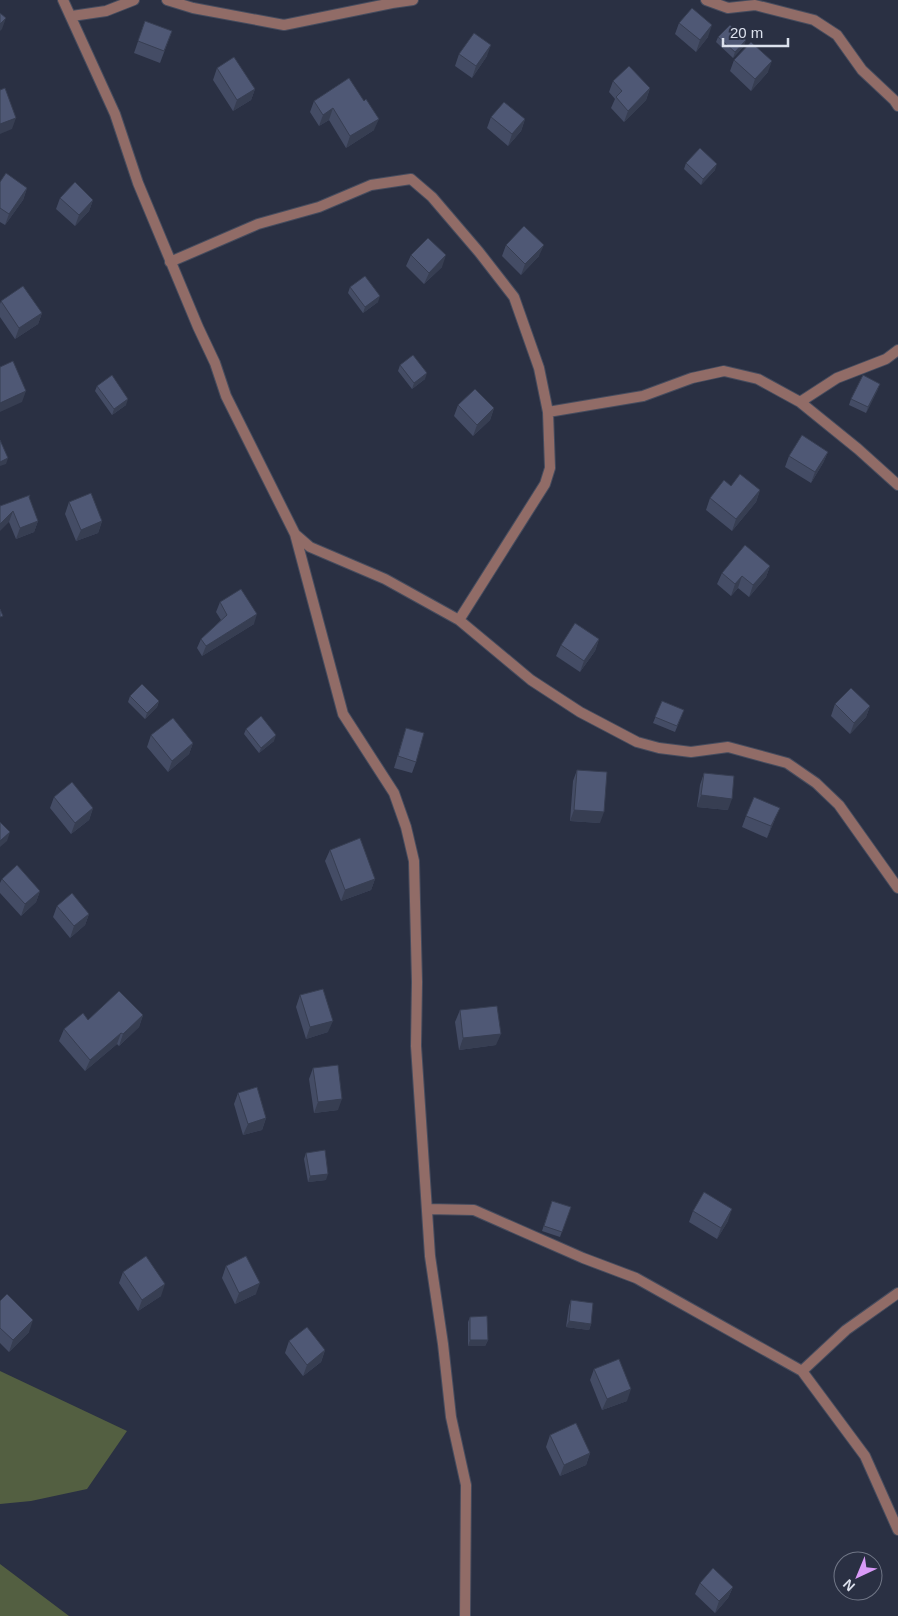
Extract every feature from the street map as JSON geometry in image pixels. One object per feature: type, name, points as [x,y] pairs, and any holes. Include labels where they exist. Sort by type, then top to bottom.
[{"type":"street","points":[[63,0],[72,16],[115,114],[138,183],[214,363],[226,396],[294,534],[343,714],[394,793],[406,826],[414,861],[417,982],[416,1046],[430,1256],[443,1344],[451,1417],[466,1485],[465,1616]]},
{"type":"street","points":[[72,16],[106,11],[134,0]]},
{"type":"street","points":[[167,0],[193,8],[284,25],[392,2],[413,0]]},
{"type":"street","points":[[706,0],[728,8],[755,6],[814,20],[837,35],[862,70],[898,106]]},
{"type":"street","points":[[170,262],[258,224],[319,207],[371,185],[411,180],[432,197],[479,252],[514,297],[538,368],[548,412],[550,468],[545,484],[459,620]]},
{"type":"street","points":[[800,402],[836,378],[886,359],[898,350]]},
{"type":"street","points":[[548,412],[643,396],[692,378],[724,371],[758,380],[800,402],[898,484]]},
{"type":"street","points":[[294,534],[310,547],[385,580],[459,620],[531,680],[580,712],[637,742],[659,748],[691,752],[728,747],[788,763],[816,783],[839,805],[894,872],[898,888]]},
{"type":"street","points":[[428,1209],[474,1210],[583,1258],[636,1278],[802,1371],[865,1456],[898,1530]]},
{"type":"street","points":[[802,1371],[846,1330],[898,1293]]},
{"type":"green space","points":[[0,1371],[127,1431],[87,1489],[31,1501],[0,1504]]},
{"type":"green space","points":[[0,1564],[69,1616],[0,1616]]},
{"type":"building","points":[[692,8],[712,25],[700,40],[679,23]]},
{"type":"building","points":[[0,13],[6,18],[0,24]]},
{"type":"building","points":[[145,21],[172,31],[164,51],[138,41]]},
{"type":"building","points":[[730,25],[746,40],[735,52],[718,37]]},
{"type":"building","points":[[474,33],[491,45],[476,66],[459,54]]},
{"type":"building","points":[[751,42],[772,61],[755,79],[734,60]]},
{"type":"building","points":[[234,57],[255,89],[237,100],[217,68]]},
{"type":"building","points":[[629,66],[650,88],[628,111],[616,97],[622,91],[613,81]]},
{"type":"building","points":[[349,78],[379,119],[350,136],[333,108],[323,115],[314,101]]},
{"type":"building","points":[[5,88],[16,118],[0,124],[0,90]]},
{"type":"building","points":[[504,102],[525,119],[512,134],[491,117]]},
{"type":"building","points":[[700,148],[717,164],[703,179],[686,163]]},
{"type":"building","points":[[6,173],[27,188],[9,214],[0,208],[0,182]]},
{"type":"building","points":[[75,182],[93,200],[79,215],[60,198]]},
{"type":"building","points":[[524,226],[544,245],[525,264],[506,245]]},
{"type":"building","points":[[428,238],[446,255],[429,273],[411,255]]},
{"type":"building","points":[[365,276],[380,296],[365,307],[350,287]]},
{"type":"building","points":[[23,286],[42,313],[19,328],[1,301]]},
{"type":"building","points":[[413,355],[427,373],[414,383],[400,365]]},
{"type":"building","points":[[13,361],[26,391],[0,403],[0,367]]},
{"type":"building","points":[[112,375],[128,399],[114,409],[97,386]]},
{"type":"building","points":[[863,375],[880,384],[868,407],[851,399]]},
{"type":"building","points":[[475,389],[494,408],[477,425],[458,405]]},
{"type":"building","points":[[802,435],[828,452],[815,472],[789,456]]},
{"type":"building","points":[[0,440],[8,458],[0,462]]},
{"type":"building","points":[[740,474],[760,490],[736,519],[710,498],[724,480],[731,486]]},
{"type":"building","points":[[91,493],[102,521],[81,530],[69,502]]},
{"type":"building","points":[[30,495],[29,497],[38,521],[20,528],[13,511],[0,524],[0,506]]},
{"type":"building","points":[[745,545],[770,566],[753,585],[742,576],[735,584],[722,573]]},
{"type":"building","points":[[241,589],[257,614],[206,646],[201,639],[227,615],[220,602]]},
{"type":"building","points":[[575,623],[599,639],[584,661],[561,645]]},
{"type":"building","points":[[142,684],[159,701],[147,713],[130,696]]},
{"type":"building","points":[[851,688],[870,706],[854,723],[835,704]]},
{"type":"building","points":[[662,701],[684,710],[677,726],[655,717]]},
{"type":"building","points":[[261,716],[276,735],[261,748],[246,729]]},
{"type":"building","points":[[173,718],[193,743],[172,761],[151,735]]},
{"type":"building","points":[[406,728],[424,733],[416,762],[398,756]]},
{"type":"building","points":[[577,770],[607,772],[604,812],[574,810]]},
{"type":"building","points":[[704,773],[734,776],[732,799],[701,795]]},
{"type":"building","points":[[72,782],[93,808],[75,823],[54,797]]},
{"type":"building","points":[[754,797],[780,808],[771,826],[746,816]]},
{"type":"building","points":[[0,822],[10,832],[0,841]]},
{"type":"building","points":[[360,838],[375,879],[345,890],[330,850]]},
{"type":"building","points":[[17,865],[40,891],[25,904],[2,879]]},
{"type":"building","points":[[72,893],[89,914],[74,926],[57,906]]},
{"type":"building","points":[[323,989],[333,1021],[310,1027],[300,995]]},
{"type":"building","points":[[119,991],[143,1015],[123,1034],[121,1033],[90,1060],[64,1029],[83,1013],[88,1020]]},
{"type":"building","points":[[497,1006],[501,1034],[463,1038],[460,1010]]},
{"type":"building","points":[[338,1065],[342,1099],[318,1102],[313,1068]]},
{"type":"building","points":[[257,1087],[266,1118],[248,1124],[238,1093]]},
{"type":"building","points":[[325,1150],[328,1174],[310,1176],[306,1153]]},
{"type":"building","points":[[704,1192],[732,1209],[721,1228],[693,1211]]},
{"type":"building","points":[[552,1201],[571,1207],[562,1232],[544,1226]]},
{"type":"building","points":[[146,1256],[165,1284],[142,1300],[123,1272]]},
{"type":"building","points":[[246,1256],[260,1283],[239,1293],[226,1266]]},
{"type":"building","points":[[7,1294],[33,1320],[13,1340],[0,1328],[0,1301]]},
{"type":"building","points":[[571,1300],[593,1303],[591,1324],[569,1321]]},
{"type":"building","points":[[487,1316],[488,1340],[470,1340],[470,1317]]},
{"type":"building","points":[[307,1327],[325,1350],[307,1365],[289,1341]]},
{"type":"building","points":[[619,1359],[631,1389],[607,1399],[594,1369]]},
{"type":"building","points":[[576,1423],[590,1453],[564,1465],[550,1435]]},
{"type":"building","points":[[713,1568],[733,1587],[719,1601],[700,1583]]}]
